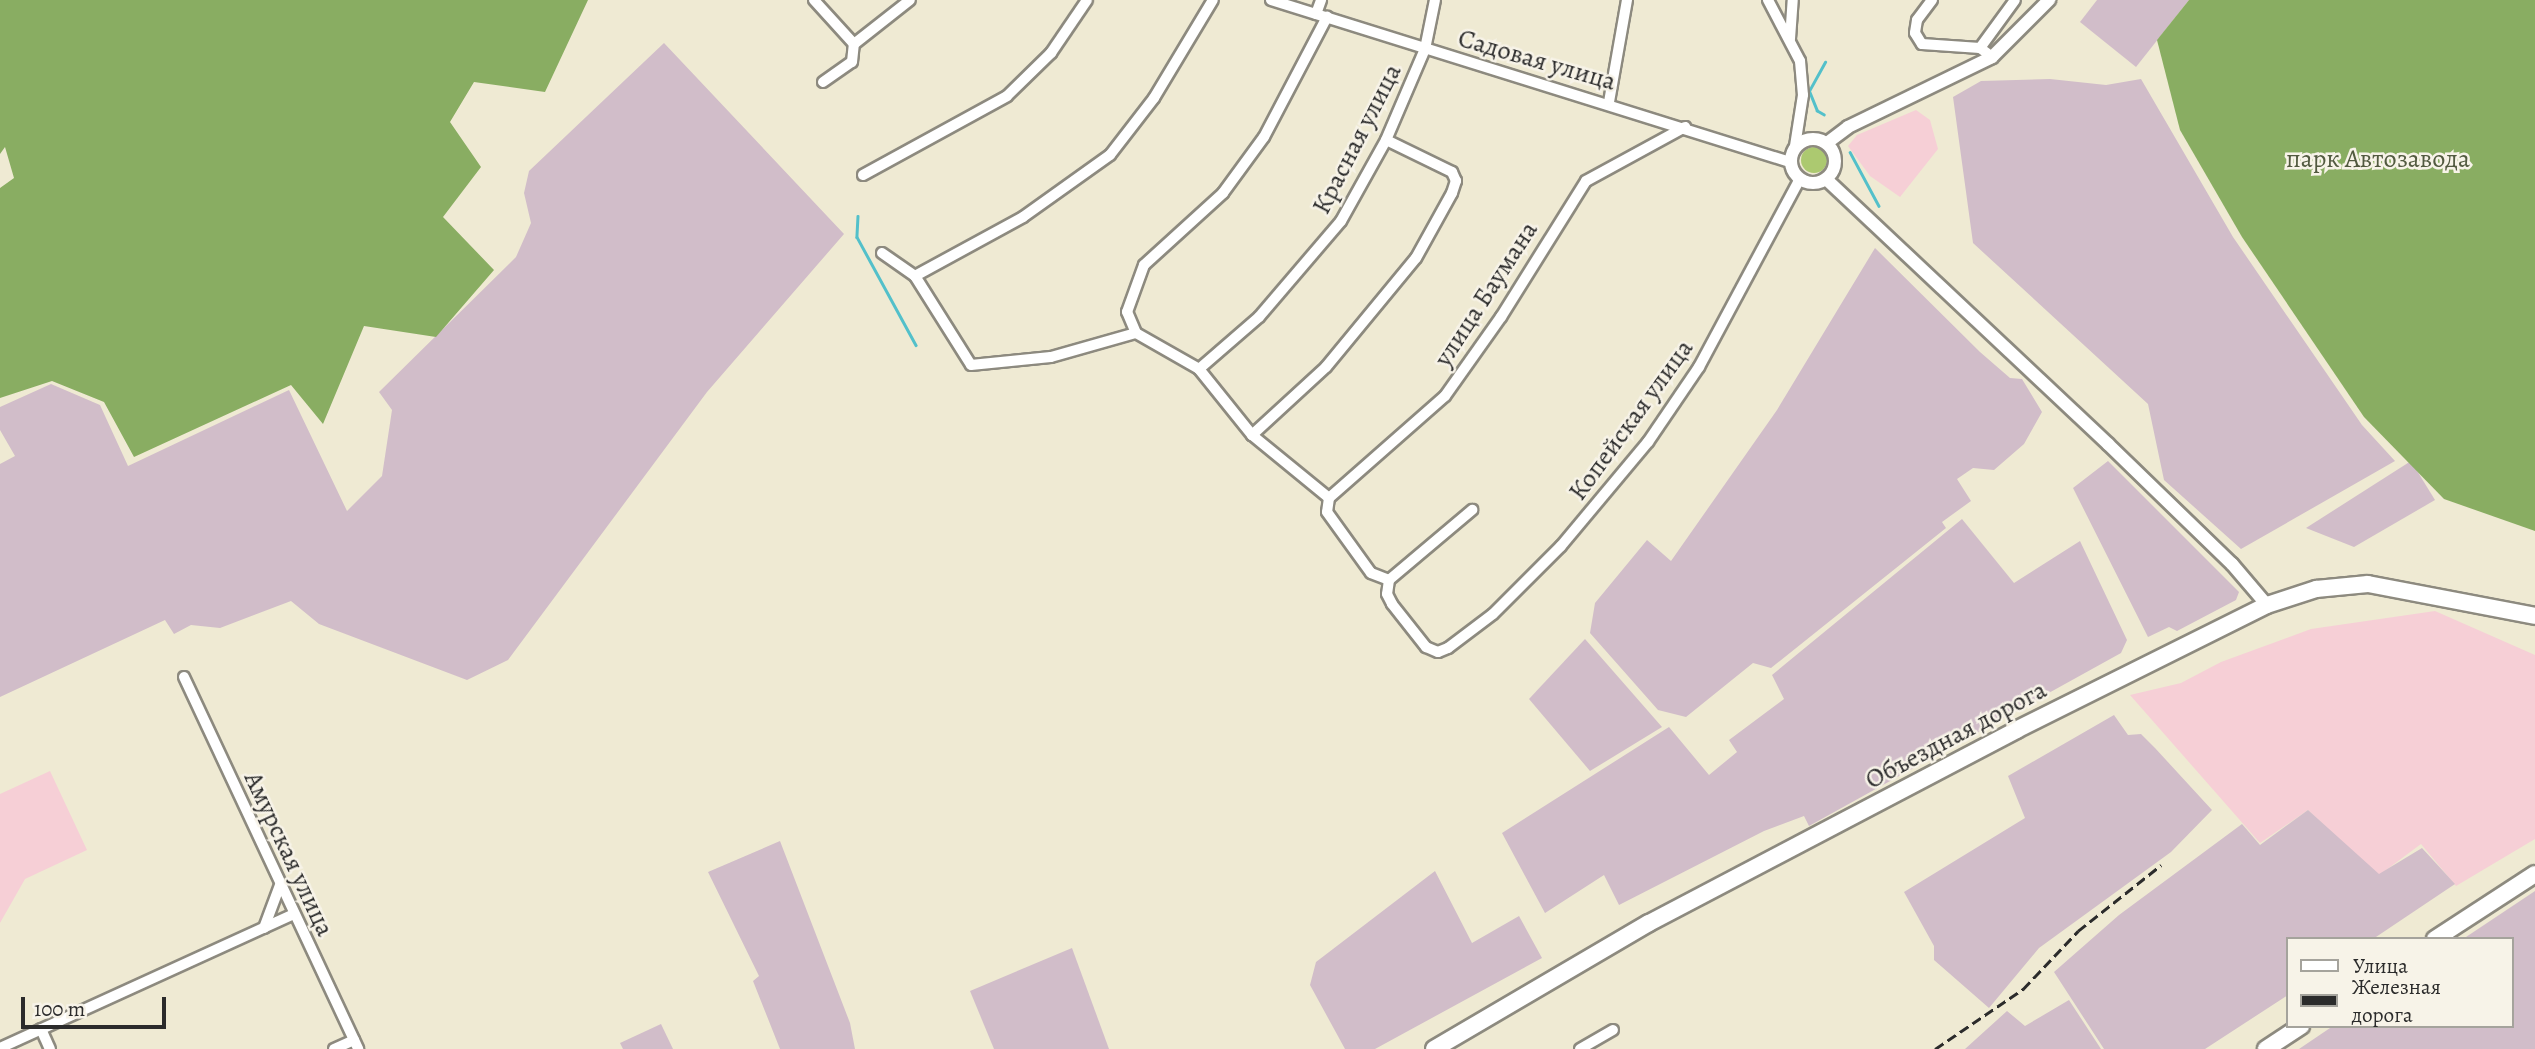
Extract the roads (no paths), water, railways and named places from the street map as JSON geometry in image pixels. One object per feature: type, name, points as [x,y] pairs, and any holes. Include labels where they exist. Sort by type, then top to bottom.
[{"type":"main road","name":"Объездная дорога","points":[[1434,1049],[1660,917],[2016,730],[2267,605],[2316,589],[2368,584],[2535,616]]},
{"type":"main road","points":[[2438,937],[2535,873]]},
{"type":"main road","points":[[2266,1049],[2298,1028]]},
{"type":"street","points":[[814,0],[854,44]]},
{"type":"street","points":[[823,82],[852,62],[854,44],[910,0]]},
{"type":"street","points":[[863,174],[1007,96],[1051,53],[1087,0]]},
{"type":"street","points":[[915,276],[1023,217],[1110,155],[1154,98],[1213,0]]},
{"type":"street","name":"Садовая улица","points":[[1272,0],[1425,49],[1609,102],[1790,162]]},
{"type":"street","points":[[1321,0],[1321,15],[1264,137],[1223,193],[1144,265],[1127,312],[1136,333],[1199,369],[1252,435],[1329,498],[1327,512],[1371,573],[1389,580],[1472,510]]},
{"type":"street","name":"Красная улица","points":[[1199,369],[1259,317],[1312,260],[1341,221],[1386,140],[1425,49],[1435,0]]},
{"type":"street","points":[[1609,102],[1627,0]]},
{"type":"street","points":[[1768,0],[1800,61],[1803,95],[1790,162],[1800,179],[1817,183],[1826,179],[1835,162],[1827,143]]},
{"type":"street","points":[[1790,40],[1793,0]]},
{"type":"street","points":[[1932,0],[1917,20],[1915,33],[1922,44],[1983,51],[2015,0]]},
{"type":"street","points":[[1795,146],[1807,139],[1827,143],[1848,127],[1992,57],[2049,0]]},
{"type":"street","name":"улица Баумана","points":[[1329,498],[1445,396],[1586,181],[1685,127]]},
{"type":"street","points":[[1252,435],[1326,367],[1416,258],[1452,193],[1456,181],[1452,172],[1386,140]]},
{"type":"street","name":"Копейская улица","points":[[1389,580],[1387,594],[1392,604],[1426,647],[1438,652],[1448,648],[1493,614],[1556,551],[1648,442],[1713,343],[1800,179]]},
{"type":"street","points":[[1826,179],[2100,435],[2232,564],[2267,605]]},
{"type":"street","points":[[881,253],[915,276],[971,365],[1051,357],[1136,333]]},
{"type":"street","name":"Амурская улица","points":[[184,677],[356,1045]]},
{"type":"street","points":[[264,928],[280,885]]},
{"type":"street","points":[[0,1048],[294,914]]},
{"type":"street","points":[[41,1028],[50,1049]]},
{"type":"street","points":[[1580,1049],[1612,1030]]},
{"type":"street","points":[[334,1049],[356,1045]]},
{"type":"waterway","points":[[1824,115],[1817,111],[1809,91],[1825,62]]},
{"type":"waterway","points":[[1850,152],[1879,206]]},
{"type":"waterway","points":[[858,216],[857,237],[916,345]]},
{"type":"railway","points":[[1935,1049],[2023,989],[2078,931],[2161,865]]},
{"type":"park label","name":"парк Автозавода","points":[[2378,159]]}]
